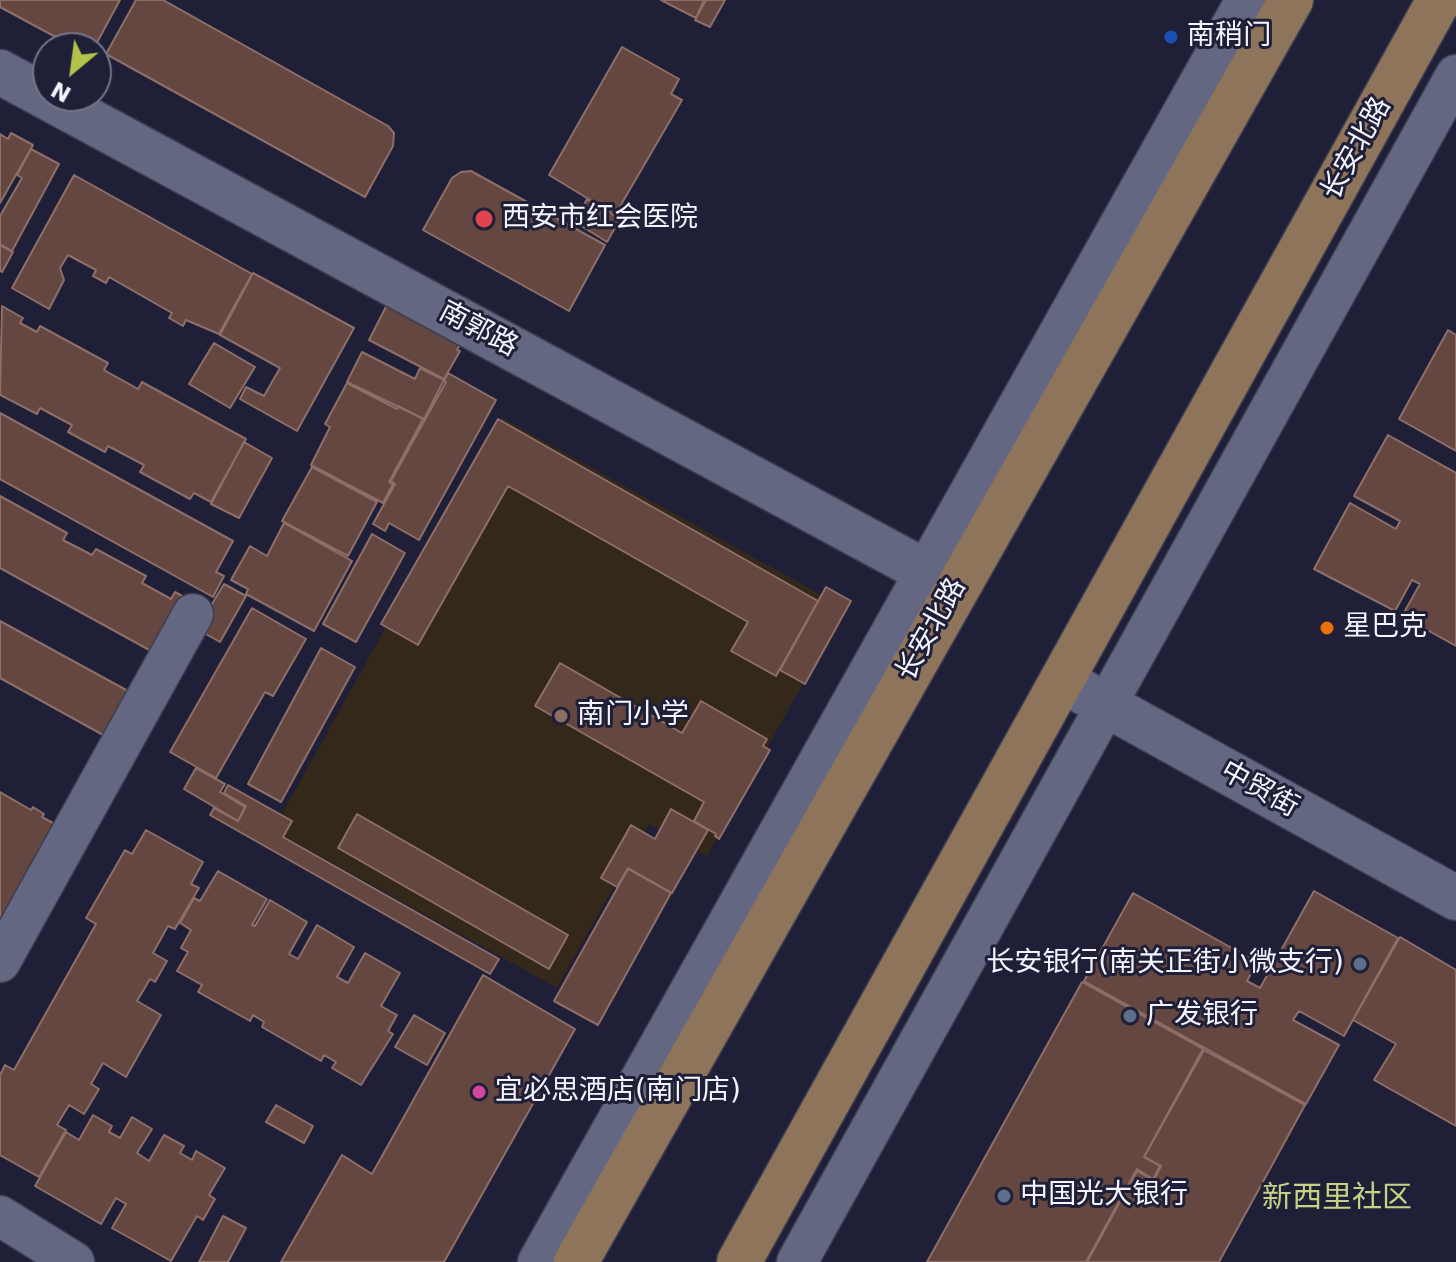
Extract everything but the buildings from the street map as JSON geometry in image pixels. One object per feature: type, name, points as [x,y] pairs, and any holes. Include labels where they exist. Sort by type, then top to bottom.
[{"type":"main road","name":"长安北路","points":[[576,1262],[941,580],[1291,0]]},
{"type":"main road","name":"长安北路","points":[[739,1262],[1439,0]]},
{"type":"street","points":[[538,1262],[941,580],[1246,0]]},
{"type":"street","name":"南郭路","points":[[0,72],[941,580]]},
{"type":"street","points":[[797,1262],[1456,75]]},
{"type":"street","points":[[0,962],[193,614]]},
{"type":"street","name":"中贸街","points":[[1063,681],[1456,898]]},
{"type":"street","points":[[0,1216],[74,1262]]},
{"type":"shaded area","name":"南门小学","points":[[502,418],[845,608],[707,856],[649,824],[557,988],[273,830]]},
{"type":"place","name":"南稍门","points":[[1171,37]]},
{"type":"place","name":"西安市红会医院","points":[[484,219]]},
{"type":"place","name":"星巴克","points":[[1327,628]]},
{"type":"place","name":"南门小学","points":[[561,716]]},
{"type":"place","name":"长安银行(南关正街小微支行)","points":[[1360,964]]},
{"type":"place","name":"广发银行","points":[[1130,1016]]},
{"type":"place","name":"宜必思酒店(南门店)","points":[[479,1092]]},
{"type":"place","name":"中国光大银行","points":[[1004,1196]]},
{"type":"district","name":"新西里社区","points":[[1337,1199]]}]
